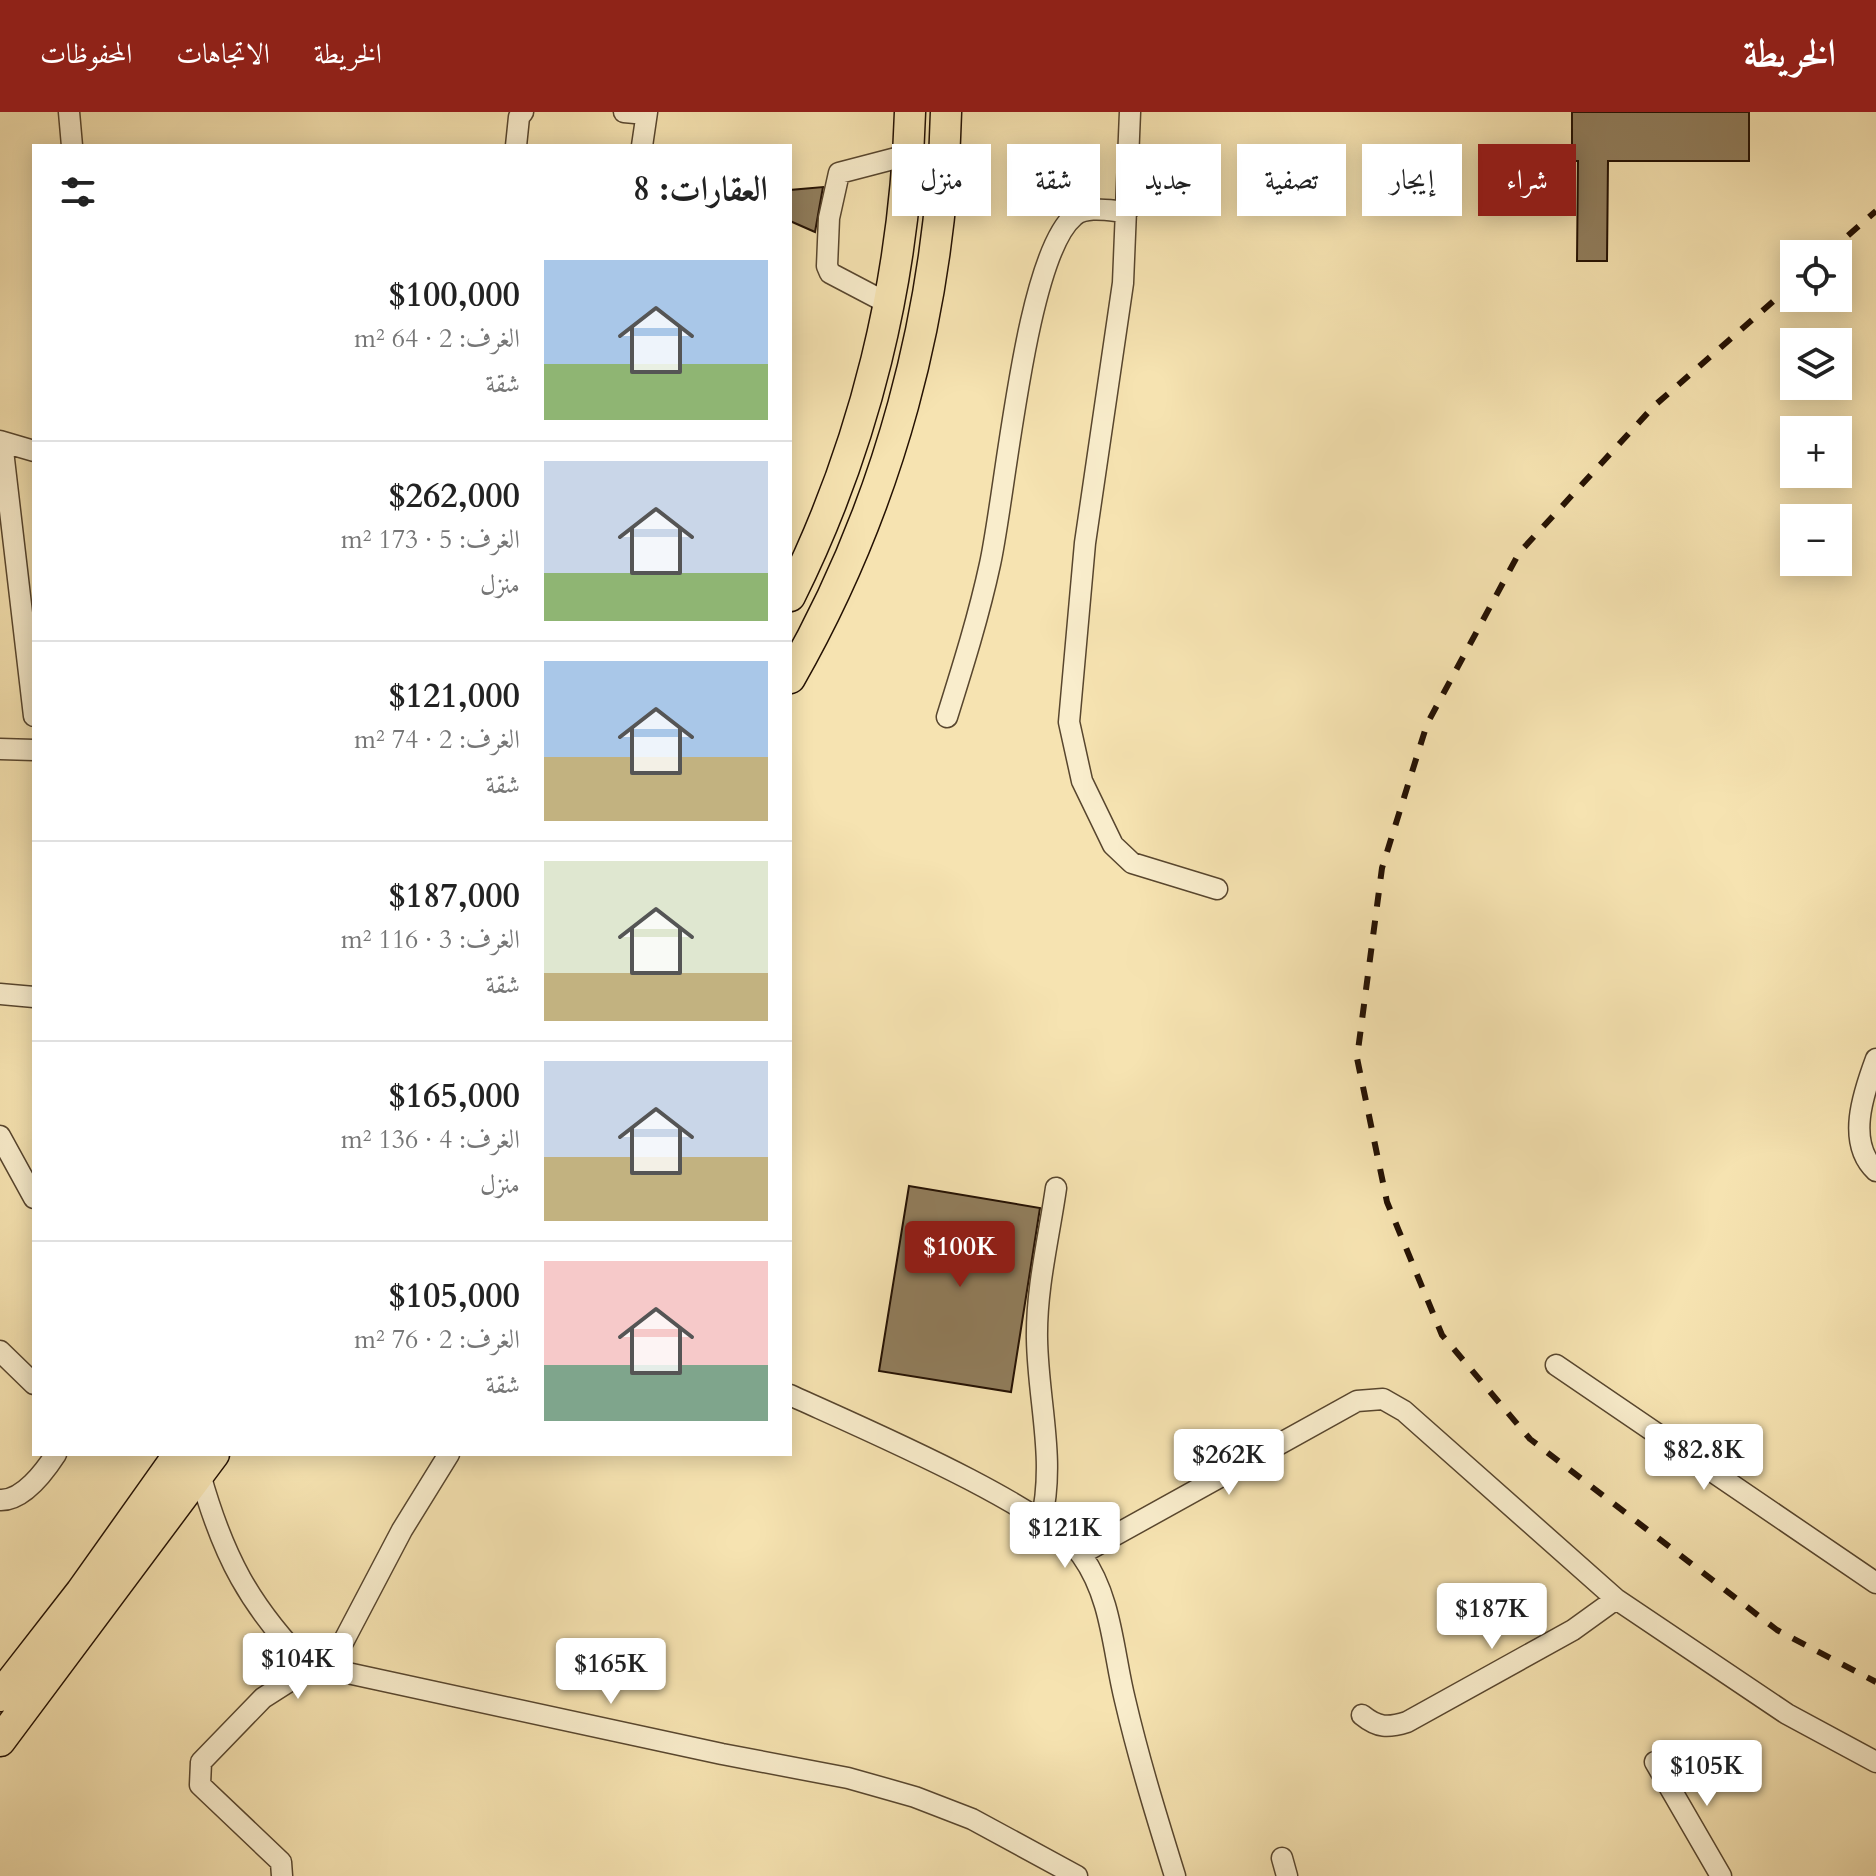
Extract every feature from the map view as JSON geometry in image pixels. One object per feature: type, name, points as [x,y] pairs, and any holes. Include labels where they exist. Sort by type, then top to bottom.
[{"type":"highway","points":[[909,144],[910,112]]},
{"type":"highway","points":[[792,674],[857,546],[901,416],[919,344],[933,259],[946,112]]},
{"type":"highway","points":[[792,591],[834,495],[877,368],[900,216]]},
{"type":"highway","points":[[0,1696],[81,1592],[198,1461]]},
{"type":"highway","points":[[0,1741],[198,1461]]},
{"type":"street","points":[[69,112],[72,144]]},
{"type":"street","points":[[516,144],[519,117],[523,112]]},
{"type":"street","points":[[624,112],[646,113],[642,144]]},
{"type":"street","points":[[1129,144],[1130,112]]},
{"type":"street","points":[[889,304],[830,273],[827,266],[829,218],[839,173],[892,159]]},
{"type":"street","points":[[947,717],[991,563],[1037,289],[1054,241],[1076,213],[1116,211]]},
{"type":"street","points":[[1127,216],[1123,283],[1085,543],[1069,722],[1082,781],[1113,845],[1132,863],[1217,889]]},
{"type":"street","points":[[32,450],[1,441],[32,699]]},
{"type":"street","points":[[0,749],[32,750]]},
{"type":"street","points":[[0,994],[32,997]]},
{"type":"street","points":[[1876,1059],[1860,1114],[1859,1140],[1864,1159],[1876,1171]]},
{"type":"street","points":[[0,1136],[32,1194]]},
{"type":"street","points":[[1041,1522],[1048,1491],[1049,1457],[1037,1342],[1038,1307],[1056,1188]]},
{"type":"street","points":[[0,1351],[32,1382]]},
{"type":"street","points":[[1556,1365],[1876,1583]]},
{"type":"street","points":[[792,1396],[945,1470],[1041,1522],[1081,1554],[1106,1611],[1124,1698],[1175,1876]]},
{"type":"street","points":[[1081,1554],[1357,1401],[1375,1397],[1391,1401],[1616,1599],[1787,1714],[1876,1762]]},
{"type":"street","points":[[0,1500],[8,1500],[42,1476],[55,1456]]},
{"type":"street","points":[[282,1876],[281,1862],[200,1785],[201,1762],[263,1698],[320,1668],[448,1456]]},
{"type":"street","points":[[198,1461],[231,1564],[276,1634],[320,1668],[848,1778],[915,1797],[972,1819],[1077,1876]]},
{"type":"street","points":[[1362,1715],[1375,1726],[1391,1727],[1407,1722],[1573,1630],[1616,1599]]},
{"type":"street","points":[[1655,1762],[1721,1876]]},
{"type":"building","points":[[1572,112],[1749,112],[1749,161],[1608,161],[1607,261],[1577,261],[1578,161],[1576,144],[1572,144]]},
{"type":"building","points":[[823,187],[815,232],[792,222],[792,190]]},
{"type":"building","points":[[909,1186],[1040,1208],[1011,1392],[879,1371]]},
{"type":"railway","points":[[1843,240],[1876,211]]},
{"type":"railway","points":[[1780,295],[1654,406],[1519,553],[1427,724],[1382,868],[1357,1058],[1387,1202],[1442,1335],[1530,1439],[1777,1630],[1876,1682]]}]
